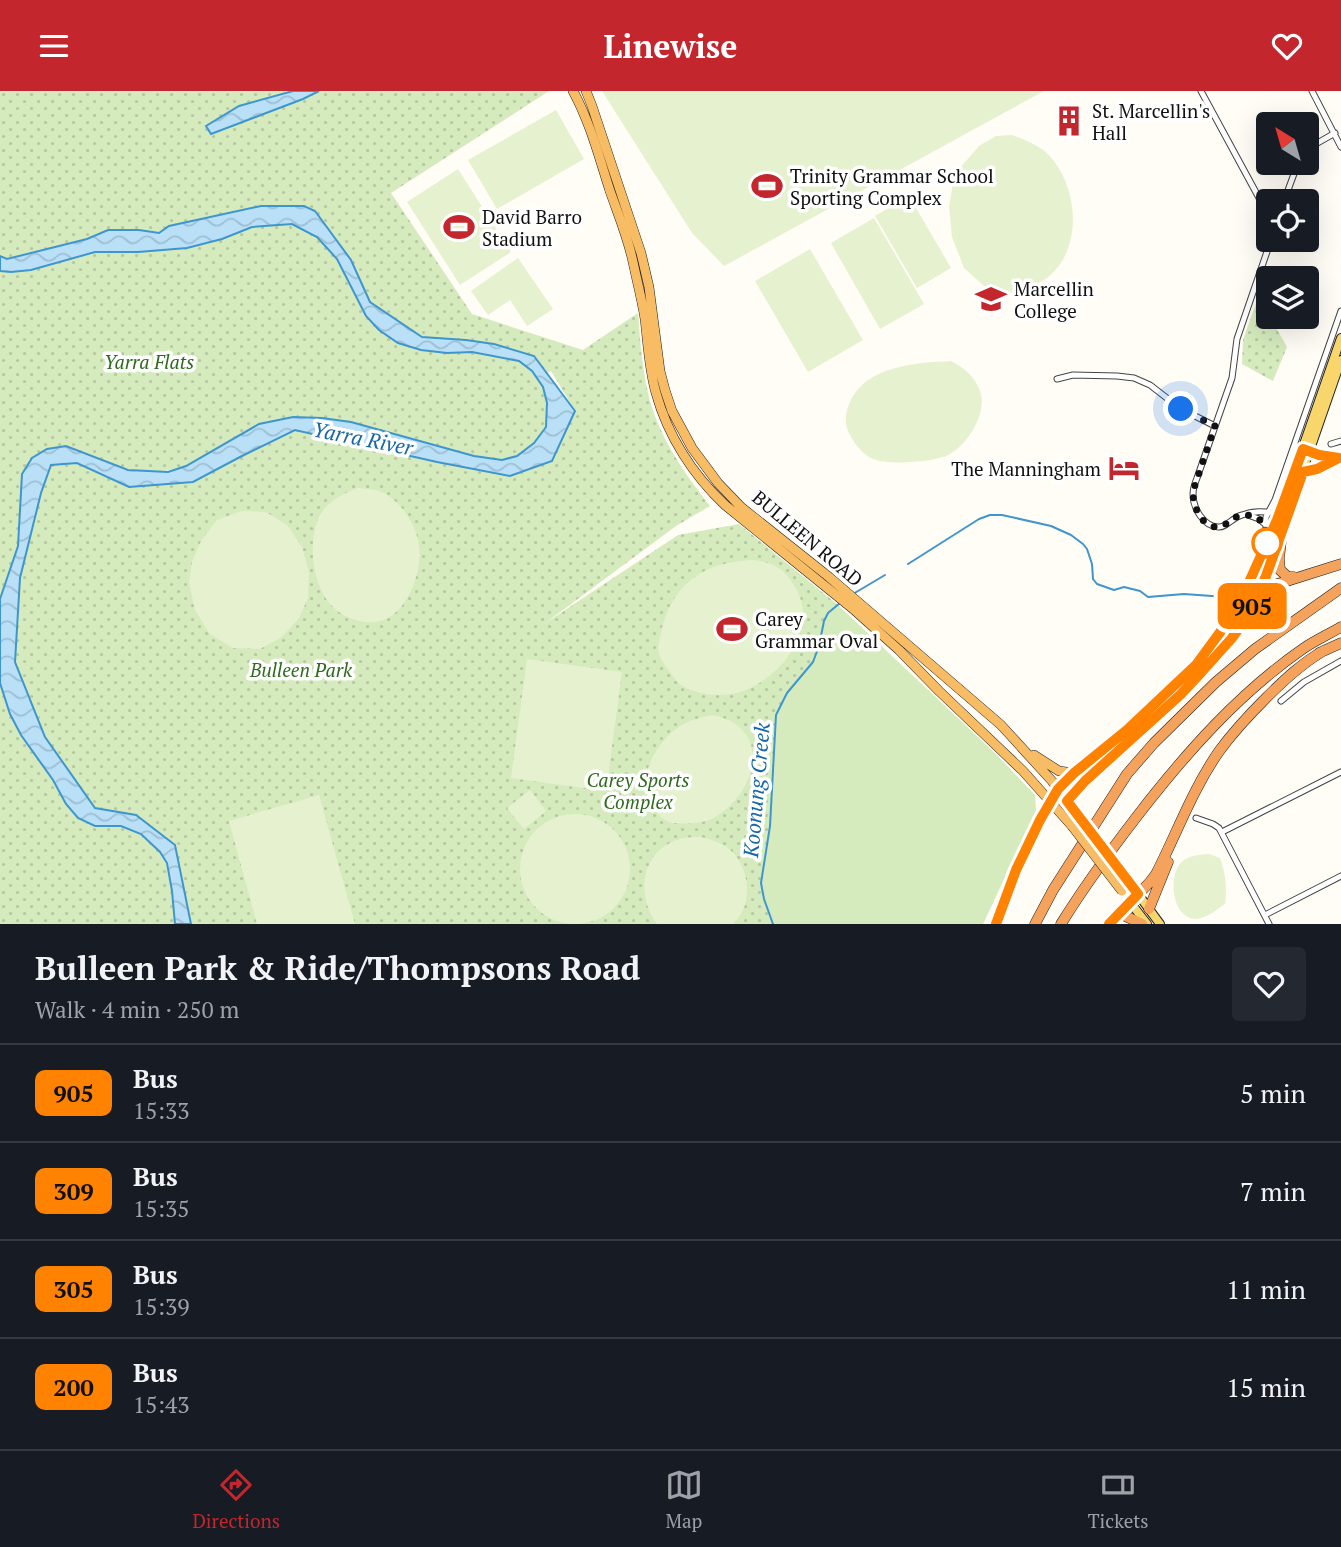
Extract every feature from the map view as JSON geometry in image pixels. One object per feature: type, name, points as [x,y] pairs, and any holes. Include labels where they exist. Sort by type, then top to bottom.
[{"type":"highway","name":"BULLEEN ROAD","points":[[573,91],[590,129],[632,257],[656,393],[673,437],[696,474],[710,491],[825,581],[1007,731],[1058,789],[1128,882],[1134,898]]},
{"type":"highway","name":"BULLEEN ROAD","points":[[586,91],[641,253],[649,287],[660,371],[672,411],[692,448],[732,498],[899,650],[1009,757],[1051,801],[1122,891],[1134,898]]},
{"type":"highway","points":[[1282,532],[1280,570],[1288,577],[1294,577]]},
{"type":"highway","points":[[996,924],[1016,870],[1058,789],[1127,730],[1196,665],[1234,612],[1268,587],[1341,564]]},
{"type":"highway","points":[[1035,924],[1053,890],[1127,774],[1154,743],[1183,713],[1255,649],[1341,588]]},
{"type":"highway","points":[[1067,801],[1198,676],[1247,617]]},
{"type":"highway","points":[[1061,924],[1094,872],[1192,748],[1254,687],[1305,647],[1341,627]]},
{"type":"highway","points":[[1192,748],[1257,691],[1290,669],[1341,643]]},
{"type":"highway","points":[[1109,924],[1156,874],[1193,796],[1219,752],[1240,725],[1283,680],[1325,650]]},
{"type":"highway","points":[[1024,748],[1059,771],[1074,773]]},
{"type":"highway","points":[[1149,909],[1193,796]]},
{"type":"highway","points":[[1119,913],[1144,924]]},
{"type":"main road","points":[[1234,612],[1280,513],[1341,338]]},
{"type":"main road","points":[[1247,617],[1266,576],[1341,360]]},
{"type":"main road","points":[[1254,572],[1264,566],[1282,532]]},
{"type":"main road","name":"BULLEEN ROAD","points":[[1134,898],[1149,909],[1160,924]]},
{"type":"main road","name":"BULLEEN ROAD","points":[[1134,898],[1144,924]]},
{"type":"street","points":[[1201,91],[1256,192]]},
{"type":"street","points":[[1312,91],[1340,144]]},
{"type":"street","points":[[1320,142],[1335,133]]},
{"type":"street","points":[[1267,252],[1237,338],[1234,371],[1194,486],[1194,502],[1205,521],[1217,527],[1224,526],[1244,514],[1258,511],[1280,513]]},
{"type":"street","points":[[1266,544],[1265,524],[1341,311]]},
{"type":"street","points":[[1057,379],[1073,375],[1134,379],[1150,385],[1181,409],[1215,426]]},
{"type":"street","points":[[1331,444],[1341,441]]},
{"type":"street","points":[[1244,514],[1265,524]]},
{"type":"street","points":[[1281,701],[1298,686],[1341,661]]},
{"type":"street","points":[[1222,832],[1341,772]]},
{"type":"street","points":[[1196,818],[1215,825],[1222,832],[1269,924]]},
{"type":"street","points":[[1265,915],[1341,876]]},
{"type":"green space","points":[[0,91],[549,91],[391,193],[472,314],[583,350],[638,313],[644,373],[652,408],[673,453],[710,506],[676,526],[544,624],[678,535],[739,524],[838,605],[828,613],[824,621],[813,662],[787,693],[776,715],[770,826],[761,883],[773,924],[191,924],[175,845],[137,815],[95,808],[45,737],[15,662],[20,578],[41,493],[51,465],[77,463],[129,487],[193,482],[295,430],[510,476],[575,411],[551,371],[547,373],[534,356],[466,340],[422,337],[370,302],[351,260],[322,219],[304,206],[261,206],[169,226],[159,233],[108,230],[87,239],[6,259],[0,256]]},
{"type":"green space","name":"Trinity Grammar School Sporting Complex","points":[[602,91],[1044,91],[724,266],[692,233]]},
{"type":"green space","points":[[556,110],[584,159],[497,209],[468,160]]},
{"type":"green space","points":[[1012,135],[1040,148],[1053,160],[1068,188],[1073,221],[1066,253],[1047,278],[1025,289],[1001,296],[984,286],[964,268],[952,237],[949,207],[953,183],[960,168],[979,146],[996,136]]},
{"type":"green space","name":"David Barro Stadium","points":[[458,169],[511,252],[460,285],[407,202]]},
{"type":"green space","points":[[909,196],[951,268],[917,288],[875,216]]},
{"type":"green space","points":[[874,218],[924,304],[880,329],[831,243]]},
{"type":"green space","name":"Yarra Flats","points":[[292,224],[317,237],[337,259],[366,316],[398,343],[421,350],[472,352],[520,361],[532,371],[543,387],[547,403],[546,427],[534,443],[517,456],[502,460],[474,456],[351,422],[293,417],[186,466],[154,472],[125,468],[66,446],[22,474],[18,546],[0,599],[0,271],[11,272],[95,252],[187,248],[222,239],[252,227]]},
{"type":"green space","points":[[810,249],[863,340],[808,372],[755,281]]},
{"type":"green space","points":[[518,258],[553,309],[527,326],[510,300],[488,315],[471,291]]},
{"type":"green space","points":[[1256,303],[1256,329],[1277,329],[1287,347],[1273,381],[1242,364],[1243,340]]},
{"type":"green space","points":[[951,361],[972,377],[982,399],[975,427],[957,449],[944,457],[914,462],[876,460],[861,450],[848,431],[846,416],[849,404],[867,381],[879,374],[908,365]]},
{"type":"green space","points":[[358,488],[379,491],[394,500],[411,521],[419,545],[418,568],[410,593],[396,613],[376,622],[352,619],[332,606],[320,587],[314,562],[314,537],[320,515],[332,501]]},
{"type":"green space","points":[[242,511],[266,512],[287,525],[302,547],[309,572],[308,598],[299,618],[282,637],[260,649],[233,648],[210,634],[195,610],[189,583],[192,562],[201,541],[217,520]]},
{"type":"green space","name":"Carey Grammar Oval","points":[[752,560],[766,562],[786,574],[802,603],[803,620],[792,652],[781,666],[767,677],[753,687],[737,693],[710,695],[683,686],[664,664],[658,649],[670,607],[686,585],[701,573],[726,563]]},
{"type":"green space","points":[[838,605],[996,754],[1035,795],[1036,811],[983,924],[773,924],[761,883],[770,826],[776,715],[787,693],[813,662],[824,621],[828,613]]},
{"type":"green space","points":[[527,659],[622,672],[606,791],[511,778]]},
{"type":"green space","points":[[0,683],[10,714],[21,735],[78,818],[95,826],[121,826],[141,834],[160,852],[167,863],[175,924],[0,924]]},
{"type":"green space","points":[[712,715],[731,722],[744,732],[751,746],[749,777],[730,806],[715,817],[695,823],[670,822],[657,812],[647,795],[645,783],[650,763],[670,734],[692,720]]},
{"type":"green space","points":[[530,790],[546,811],[524,829],[507,808]]},
{"type":"green space","points":[[319,795],[355,924],[257,924],[229,821]]},
{"type":"green space","points":[[575,814],[596,818],[614,830],[626,848],[630,869],[626,890],[614,908],[596,920],[575,924],[554,920],[536,908],[524,890],[520,869],[524,848],[536,830],[554,818]]},
{"type":"green space","points":[[701,837],[723,845],[741,865],[747,883],[742,912],[733,924],[657,924],[650,912],[644,886],[651,861],[670,843],[684,838]]},
{"type":"green space","points":[[1209,854],[1220,858],[1222,864],[1226,881],[1225,904],[1204,917],[1188,917],[1177,905],[1174,888],[1176,872],[1185,859]]},
{"type":"water","points":[[293,91],[319,91],[211,134],[206,126],[239,106]]},
{"type":"water","name":"Yarra River","points":[[261,206],[304,206],[315,211],[351,260],[370,302],[422,337],[494,344],[534,356],[575,411],[552,461],[510,476],[295,430],[193,482],[129,487],[77,463],[51,465],[41,493],[20,578],[15,662],[45,737],[95,808],[136,815],[175,845],[191,924],[175,924],[167,863],[160,852],[141,834],[121,826],[95,826],[78,818],[21,735],[10,714],[0,683],[0,599],[18,546],[22,474],[32,458],[47,449],[66,446],[128,470],[168,472],[186,466],[259,424],[293,417],[351,422],[474,456],[502,460],[517,456],[534,443],[546,427],[547,403],[543,387],[532,371],[519,361],[472,352],[421,350],[398,343],[379,330],[366,316],[337,259],[317,237],[292,224],[252,227],[222,239],[187,248],[95,252],[31,270],[0,271],[0,256],[7,259],[87,239],[108,230],[159,233],[169,226]]},
{"type":"waterway","name":"Koonung Creek","points":[[908,564],[979,519],[1002,515],[1051,526],[1071,535],[1087,549],[1093,579],[1097,584],[1114,590],[1124,587],[1140,591],[1148,597],[1184,594],[1226,597]]},
{"type":"waterway","name":"Koonung Creek","points":[[853,594],[885,575]]},
{"type":"waterway","name":"Koonung Creek","points":[[773,924],[761,883],[770,826],[776,715],[787,693],[813,662],[824,621],[828,613],[840,603]]},
{"type":"bus line","name":"905","points":[[996,924],[1016,870],[1058,789],[1127,730],[1196,665],[1229,620],[1241,600],[1277,520],[1303,449],[1339,458],[1317,469],[1303,472],[1266,576],[1247,617],[1232,638],[1180,695],[1085,781],[1067,801],[1138,894],[1109,924]]},
{"type":"place","name":"St. Marcellin's Hall","points":[[1069,121]]},
{"type":"place","name":"Trinity Grammar School Sporting Complex","points":[[767,186]]},
{"type":"place","name":"David Barro Stadium","points":[[459,227]]},
{"type":"place","name":"Marcellin College","points":[[991,299]]},
{"type":"place","name":"The Manningham","points":[[1124,468]]},
{"type":"place","name":"Carey Grammar Oval","points":[[732,629]]},
{"type":"route","points":[[1181,409],[1215,426],[1193,491],[1199,514],[1209,524],[1217,527],[1224,526],[1244,514],[1253,516],[1265,524],[1267,543]]},
{"type":"park label","name":"Bulleen Park","points":[[301,669]]},
{"type":"park label","name":"Carey Sports Complex","points":[[638,790]]}]
